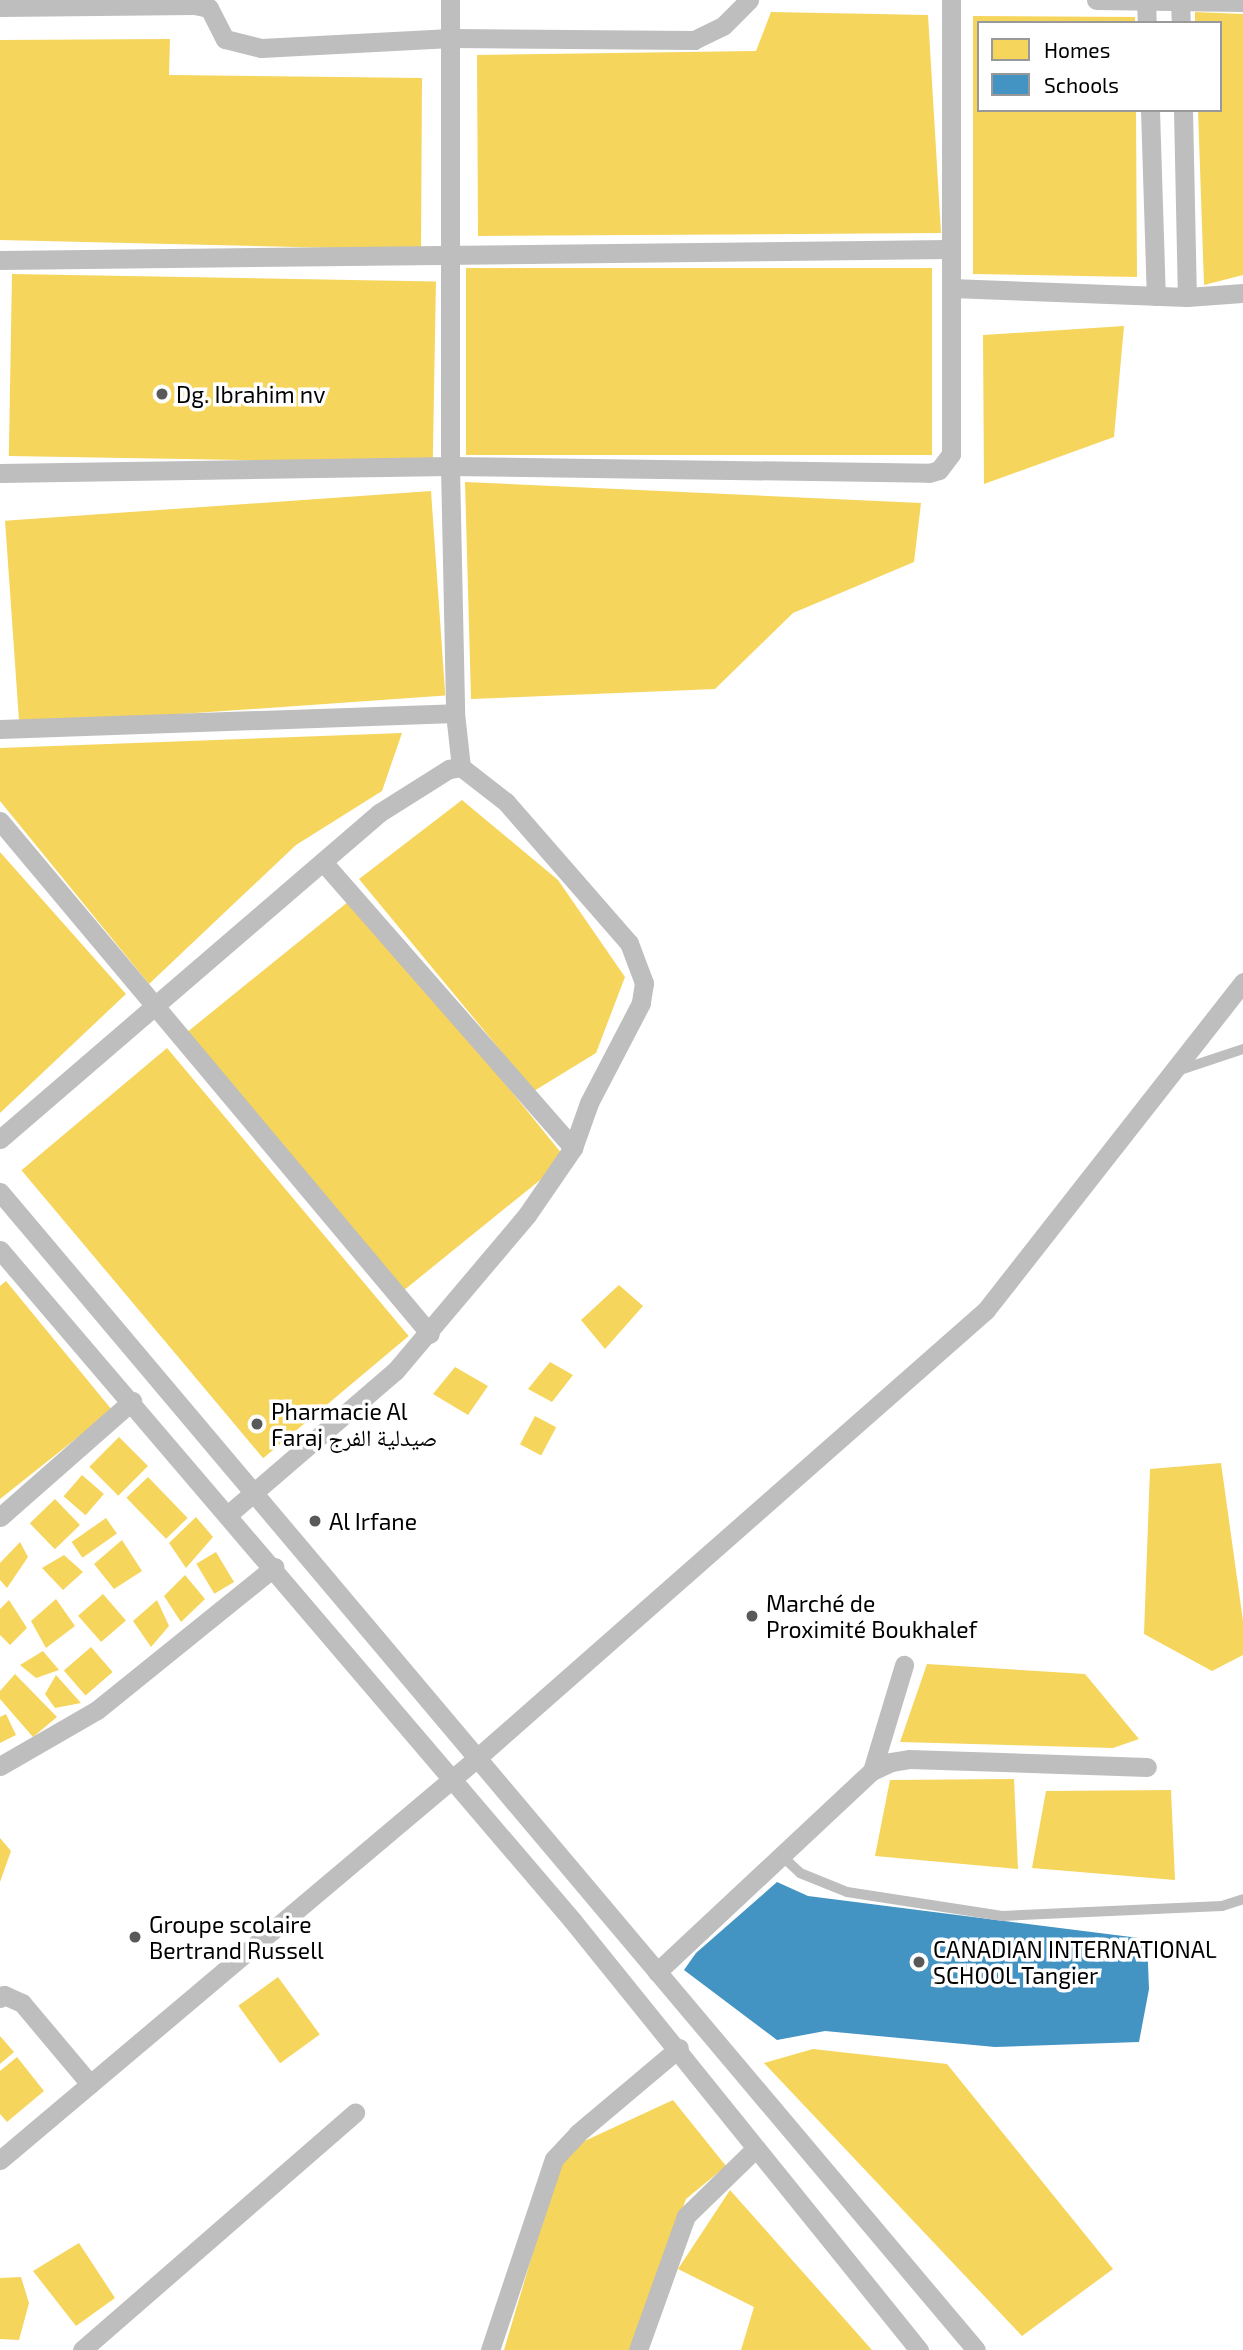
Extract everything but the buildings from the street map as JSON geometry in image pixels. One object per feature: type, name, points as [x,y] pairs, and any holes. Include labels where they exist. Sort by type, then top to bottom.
[{"type":"street","points":[[229,1514],[257,1494],[430,1334],[527,1215],[573,1148],[589,1102],[641,1003],[644,983],[629,943],[600,906],[506,802],[461,767],[455,713],[450,466],[450,0]]},
{"type":"street","points":[[0,8],[194,5],[209,8],[225,39],[261,48],[451,38],[694,40],[712,34],[749,0]]},
{"type":"street","points":[[0,472],[450,466],[929,473],[939,470],[951,454],[951,288],[948,249],[951,0]]},
{"type":"street","points":[[1096,0],[1243,2]]},
{"type":"street","points":[[1146,1],[1147,21]]},
{"type":"street","points":[[1180,1],[1181,21]]},
{"type":"street","points":[[1150,112],[1156,296]]},
{"type":"street","points":[[1183,112],[1187,297]]},
{"type":"street","points":[[0,260],[449,258],[948,249]]},
{"type":"street","points":[[951,288],[1187,297],[1243,293]]},
{"type":"street","points":[[0,729],[455,713]]},
{"type":"street","points":[[0,1139],[411,790],[438,774],[461,767]]},
{"type":"street","points":[[0,821],[430,1334]]},
{"type":"street","points":[[323,862],[573,1148]]},
{"type":"street","points":[[0,2160],[477,1758],[986,1310],[1243,982]]},
{"type":"street","points":[[0,1192],[976,2350]]},
{"type":"street","points":[[1,1253],[229,1514],[450,1780],[679,2048],[755,2149],[919,2350]]},
{"type":"street","points":[[0,1517],[132,1401]]},
{"type":"street","points":[[0,1766],[97,1710],[274,1567]]},
{"type":"street","points":[[872,1771],[904,1665]]},
{"type":"street","points":[[657,1972],[872,1771],[909,1759],[1147,1767]]},
{"type":"street","points":[[0,1998],[4,1995],[22,2003],[90,2084]]},
{"type":"street","points":[[490,2350],[554,2159],[578,2133],[679,2048]]},
{"type":"street","points":[[82,2350],[355,2113]]},
{"type":"street","points":[[638,2350],[685,2216],[755,2149]]},
{"type":"lane","points":[[1174,1072],[1243,1049]]},
{"type":"lane","points":[[783,1857],[800,1873],[847,1892],[1002,1916],[1222,1906],[1243,1899]]},
{"type":"place","name":"Dg. Ibrahim nv","points":[[162,394]]},
{"type":"place","name":"Pharmacie Al Faraj صيدلية الفرج","points":[[257,1424]]},
{"type":"place","name":"Al Irfane","points":[[315,1521]]},
{"type":"place","name":"Marché de Proximité Boukhalef","points":[[752,1616]]},
{"type":"place","name":"Groupe scolaire Bertrand Russell","points":[[135,1937]]},
{"type":"place","name":"CANADIAN INTERNATIONAL SCHOOL Tangier","points":[[919,1962]]}]
